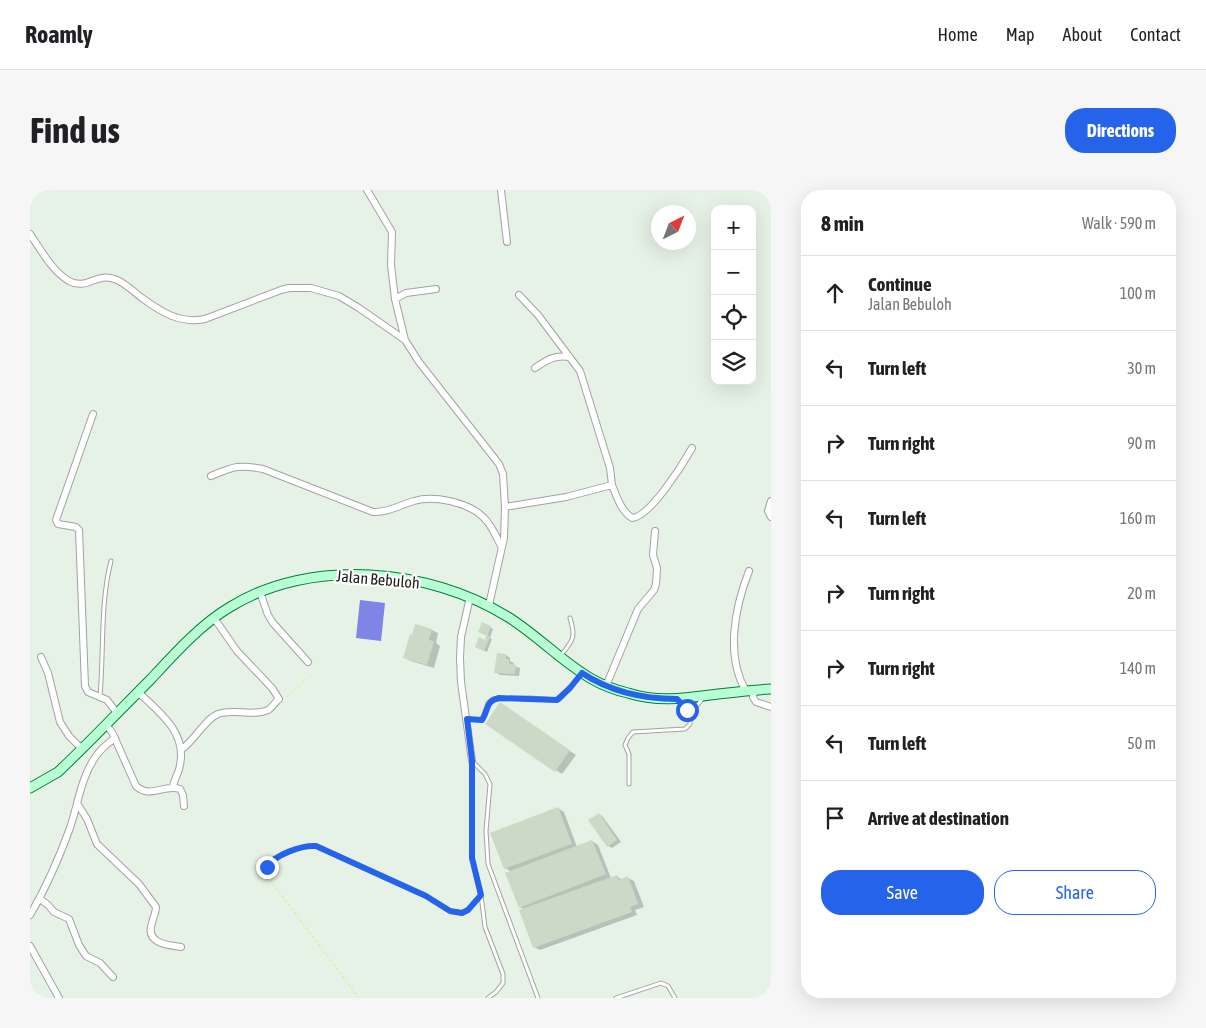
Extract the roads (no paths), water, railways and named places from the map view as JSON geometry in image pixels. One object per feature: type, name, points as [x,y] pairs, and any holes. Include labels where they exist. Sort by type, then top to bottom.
[{"type":"main road","name":"Jalan Bebuloh","points":[[30,788],[58,772],[168,661],[214,618],[234,604],[260,592],[310,577],[358,574],[391,577],[437,585],[470,597],[489,605],[516,622],[582,673],[606,686],[630,694],[654,699],[677,699],[771,689]]},
{"type":"street","points":[[367,190],[392,232],[391,265],[395,299],[405,340],[419,362],[499,464],[503,474],[504,538],[489,605]]},
{"type":"street","points":[[501,190],[507,242]]},
{"type":"street","points":[[30,234],[55,269],[74,284],[82,285],[102,277],[112,278],[127,285],[152,305],[174,318],[184,321],[194,322],[205,319],[289,288],[311,288],[339,296],[405,340]]},
{"type":"street","points":[[395,299],[406,293],[436,289]]},
{"type":"street","points":[[519,295],[538,315],[580,371],[610,468],[612,485],[627,515],[632,518],[640,516],[660,496],[692,448]]},
{"type":"street","points":[[535,368],[549,359],[558,356],[569,357]]},
{"type":"street","points":[[93,414],[77,464],[56,518],[58,524],[76,527],[79,530],[85,686],[88,692],[107,700],[117,713]]},
{"type":"street","points":[[210,476],[232,467],[245,465],[263,469],[373,512],[387,511],[424,498],[445,500],[479,513],[490,526],[501,546]]},
{"type":"street","points":[[505,507],[566,497],[612,485]]},
{"type":"street","points":[[771,501],[768,512],[771,517]]},
{"type":"street","points":[[606,686],[638,609],[654,590],[656,584],[657,568],[653,555],[655,531]]},
{"type":"street","points":[[749,571],[743,588],[734,634],[734,659],[738,674],[756,702],[771,707]]},
{"type":"street","points":[[260,592],[273,622],[308,662]]},
{"type":"street","points":[[470,597],[461,637],[460,658],[461,682],[472,760]]},
{"type":"street","points":[[182,749],[217,714],[266,710],[270,709],[279,699],[272,688],[237,651],[214,618]]},
{"type":"street","points":[[41,657],[48,673],[60,722],[69,736],[82,749]]},
{"type":"street","points":[[138,692],[176,730],[182,749],[180,766],[173,787]]},
{"type":"street","points":[[106,725],[115,738],[134,783],[139,789],[148,792],[173,787],[180,790],[183,795],[184,806]]},
{"type":"street","points":[[30,915],[40,899],[69,829],[80,789],[96,756],[115,738]]},
{"type":"street","points":[[77,803],[88,818],[97,844],[139,884],[156,907],[150,932],[152,937],[162,945],[181,947]]},
{"type":"street","points":[[40,899],[54,912],[69,919],[79,945],[86,956],[100,963],[113,977]]},
{"type":"street","points":[[30,946],[58,998]]},
{"type":"lane","points":[[100,696],[106,581],[111,561]]},
{"type":"lane","points":[[560,656],[573,637],[570,618]]},
{"type":"lane","points":[[467,719],[482,720],[488,703],[499,698],[557,700],[582,673]]},
{"type":"lane","points":[[629,784],[628,754],[625,745],[630,734],[634,732],[685,729],[690,724],[691,713],[705,695]]},
{"type":"lane","points":[[677,699],[691,713]]},
{"type":"lane","points":[[472,760],[472,858],[481,895],[485,927],[503,974],[503,983],[488,998]]},
{"type":"lane","points":[[472,760],[485,774],[490,784],[486,831],[488,864],[538,998]]},
{"type":"lane","points":[[616,998],[661,983],[668,986],[675,998]]}]
